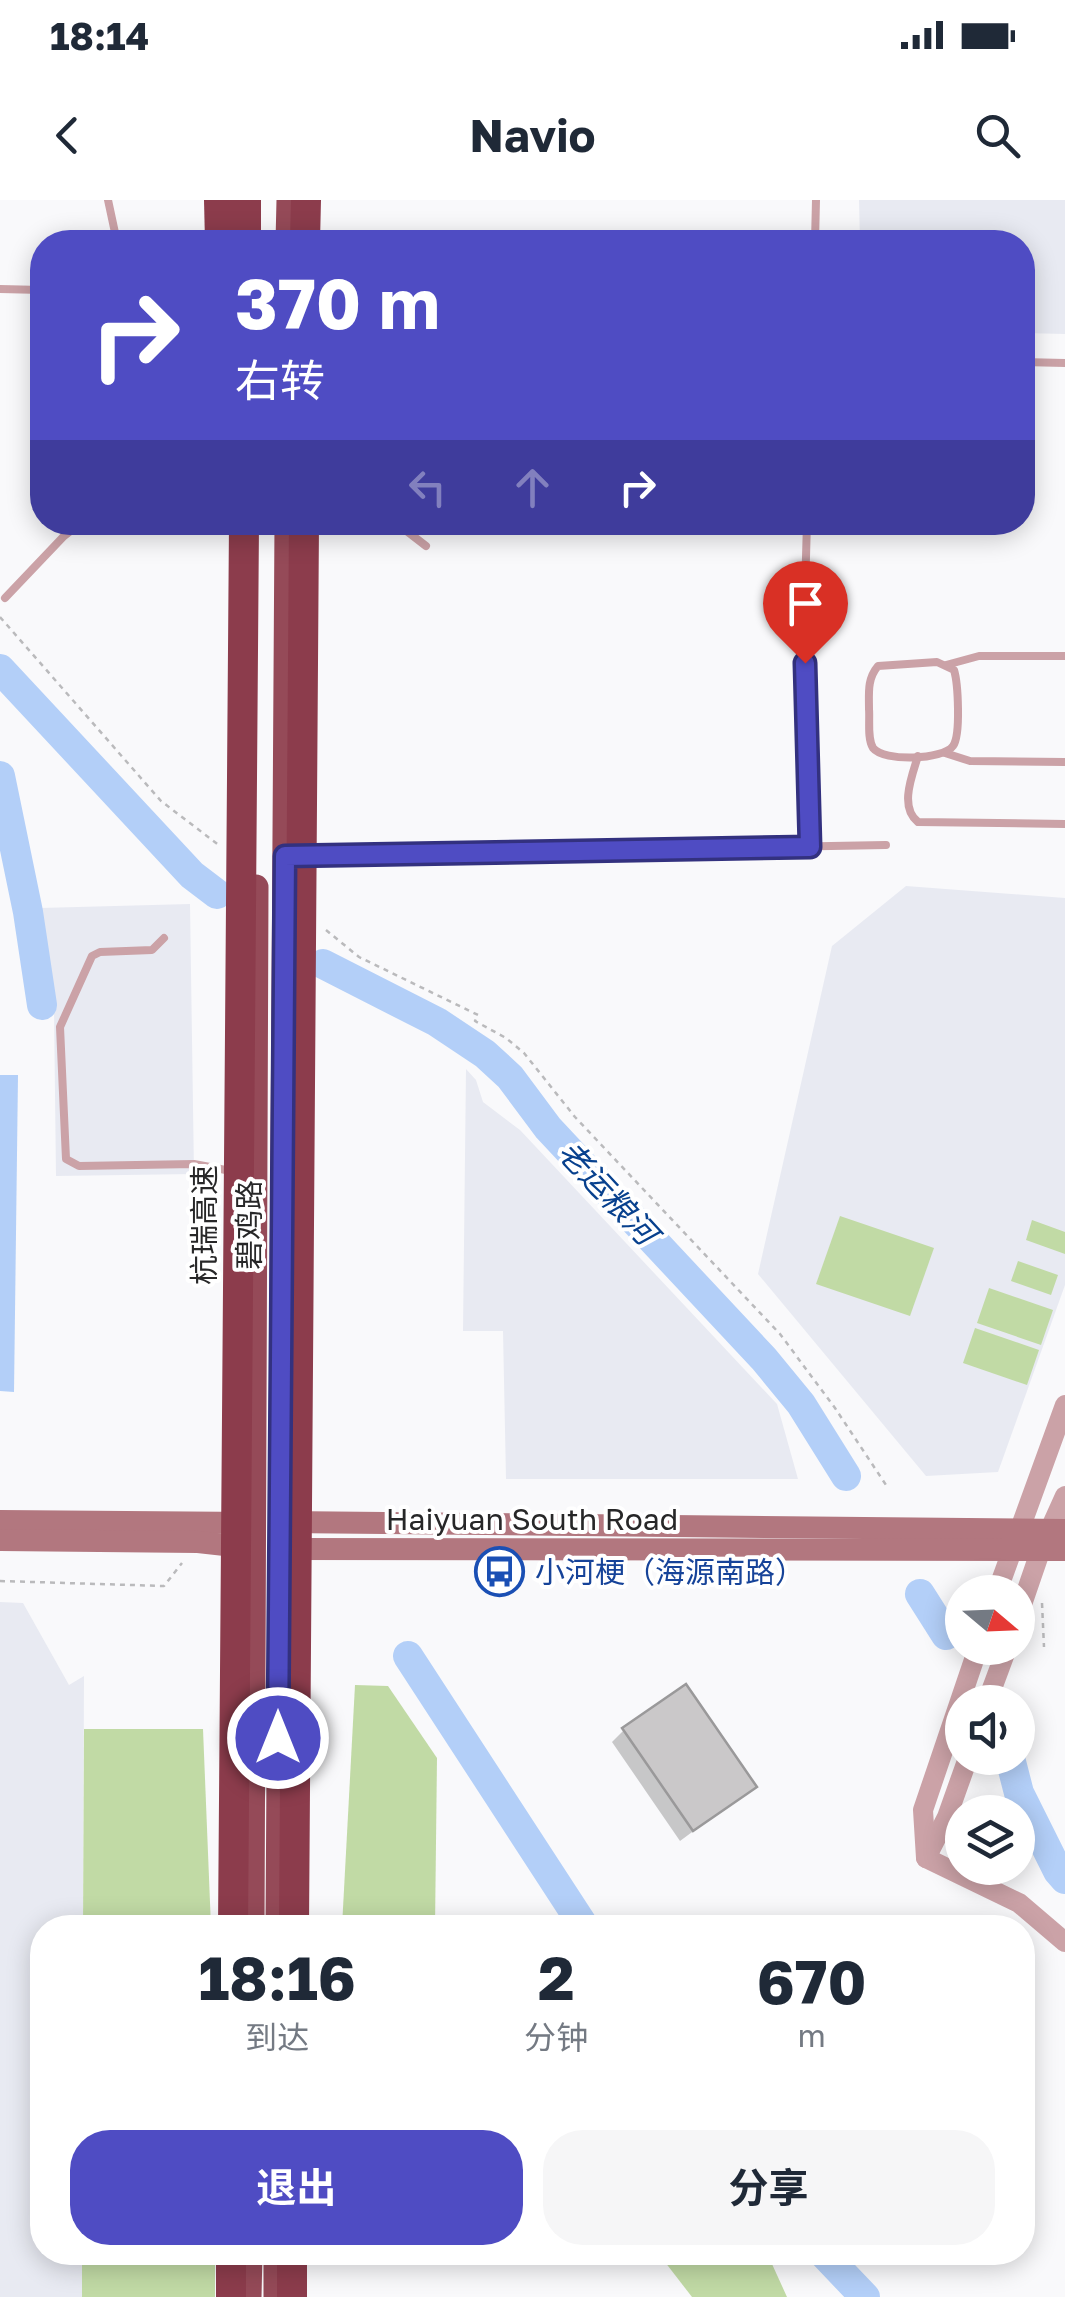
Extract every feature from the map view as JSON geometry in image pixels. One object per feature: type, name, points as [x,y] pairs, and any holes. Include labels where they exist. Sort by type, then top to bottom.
[{"type":"highway","points":[[219,200],[220,230]]},
{"type":"highway","points":[[246,200],[246,230]]},
{"type":"highway","points":[[260,230],[261,200]]},
{"type":"highway","points":[[288,200],[288,230]]},
{"type":"highway","points":[[306,200],[306,230]]},
{"type":"highway","points":[[230,535],[234,862]]},
{"type":"highway","name":"杭瑞高速","points":[[234,1915],[234,862],[244,535]]},
{"type":"highway","name":"碧鸡路","points":[[258,535],[255,1171],[278,1915]]},
{"type":"highway","name":"碧鸡路","points":[[252,1915],[285,856],[287,535]]},
{"type":"highway","points":[[294,1915],[304,535]]},
{"type":"highway","points":[[230,2297],[231,2265]]},
{"type":"highway","points":[[250,2265],[250,2297]]},
{"type":"highway","points":[[276,2265],[276,2297]]},
{"type":"highway","points":[[292,2265],[292,2297]]},
{"type":"main road","name":"Haiyuan South Road","points":[[0,1520],[267,1536],[1052,1536],[1065,1550]]},
{"type":"main road","name":"Haiyuan South Road","points":[[0,1540],[198,1542],[267,1536]]},
{"type":"street","points":[[1003,1575],[1065,1405]]},
{"type":"street","points":[[1035,1576],[1065,1496]]},
{"type":"street","points":[[926,1858],[923,1810],[972,1665]]},
{"type":"street","points":[[926,1858],[948,1817],[962,1775]]},
{"type":"street","points":[[926,1858],[1019,1903],[1033,1915]]},
{"type":"street","points":[[1035,1917],[1065,1942]]},
{"type":"lane","points":[[108,200],[114,230]]},
{"type":"lane","points":[[815,230],[816,200]]},
{"type":"lane","points":[[0,289],[30,290]]},
{"type":"lane","points":[[1035,362],[1065,363]]},
{"type":"lane","points":[[5,598],[65,535]]},
{"type":"lane","points":[[412,535],[426,546]]},
{"type":"lane","points":[[807,535],[804,626],[810,847]]},
{"type":"lane","points":[[1065,656],[979,656],[946,664],[878,666],[869,682],[870,739],[874,748],[891,757],[945,753],[970,761],[1065,762]]},
{"type":"lane","points":[[945,753],[956,737],[957,679],[946,664]]},
{"type":"lane","points":[[918,756],[908,806],[910,816],[918,822],[1065,824]]},
{"type":"lane","points":[[285,856],[886,845]]},
{"type":"lane","points":[[164,938],[152,950],[100,952],[92,956],[60,1027],[66,1159],[79,1166],[194,1164],[224,1171],[255,1171]]},
{"type":"path","points":[[0,616],[161,801],[234,862]]},
{"type":"path","points":[[314,921],[360,957],[478,1015],[475,1021],[524,1052],[575,1117],[780,1334],[888,1488]]},
{"type":"path","points":[[0,1581],[164,1586],[198,1542]]},
{"type":"shaded area","points":[[859,200],[1065,200],[1065,334],[1035,333],[1035,230],[860,230]]},
{"type":"shaded area","points":[[906,886],[1065,898],[1065,1285],[998,1472],[926,1476],[758,1274],[832,946]]},
{"type":"shaded area","points":[[190,904],[194,1174],[56,1176],[54,1010],[40,908]]},
{"type":"shaded area","points":[[466,1069],[476,1080],[483,1102],[520,1130],[777,1404],[798,1479],[506,1479],[503,1331],[463,1331]]},
{"type":"shaded area","points":[[0,1602],[23,1603],[69,1685],[84,1676],[83,1915],[30,1915],[30,2265],[82,2265],[82,2297],[0,2297]]},
{"type":"green space","points":[[840,1216],[934,1248],[910,1316],[816,1284]]},
{"type":"green space","points":[[1032,1220],[1065,1232],[1065,1254],[1026,1240]]},
{"type":"green space","points":[[1018,1261],[1058,1275],[1051,1295],[1011,1281]]},
{"type":"green space","points":[[989,1288],[1053,1310],[1041,1345],[977,1323]]},
{"type":"green space","points":[[975,1328],[1039,1350],[1027,1385],[963,1363]]},
{"type":"green space","points":[[355,1685],[388,1686],[437,1758],[435,1915],[343,1915]]},
{"type":"green space","points":[[84,1729],[203,1729],[211,1915],[83,1915]]},
{"type":"green space","points":[[82,2265],[215,2265],[215,2297],[82,2297]]},
{"type":"green space","points":[[667,2265],[772,2265],[787,2297],[692,2297]]},
{"type":"water","points":[[0,1075],[18,1075],[14,1392],[0,1391]]},
{"type":"building","points":[[686,1684],[757,1787],[693,1831],[622,1728]]},
{"type":"waterway","name":"老运粮河","points":[[0,669],[192,875],[217,894]]},
{"type":"waterway","name":"老运粮河","points":[[0,776],[28,912],[42,1005]]},
{"type":"waterway","name":"老运粮河","points":[[323,964],[437,1022],[485,1054],[510,1077],[548,1128],[764,1359],[801,1404],[846,1476]]},
{"type":"waterway","name":"老运粮河","points":[[920,1594],[945,1633]]},
{"type":"waterway","name":"老运粮河","points":[[408,1656],[577,1915]]},
{"type":"waterway","name":"老运粮河","points":[[1014,1775],[1019,1793],[1065,1879]]},
{"type":"waterway","name":"老运粮河","points":[[834,2265],[865,2297]]},
{"type":"place","name":"小河梗（海源南路）","points":[[500,1572]]},
{"type":"route","points":[[278,1738],[285,856],[810,847],[805,663]]}]
